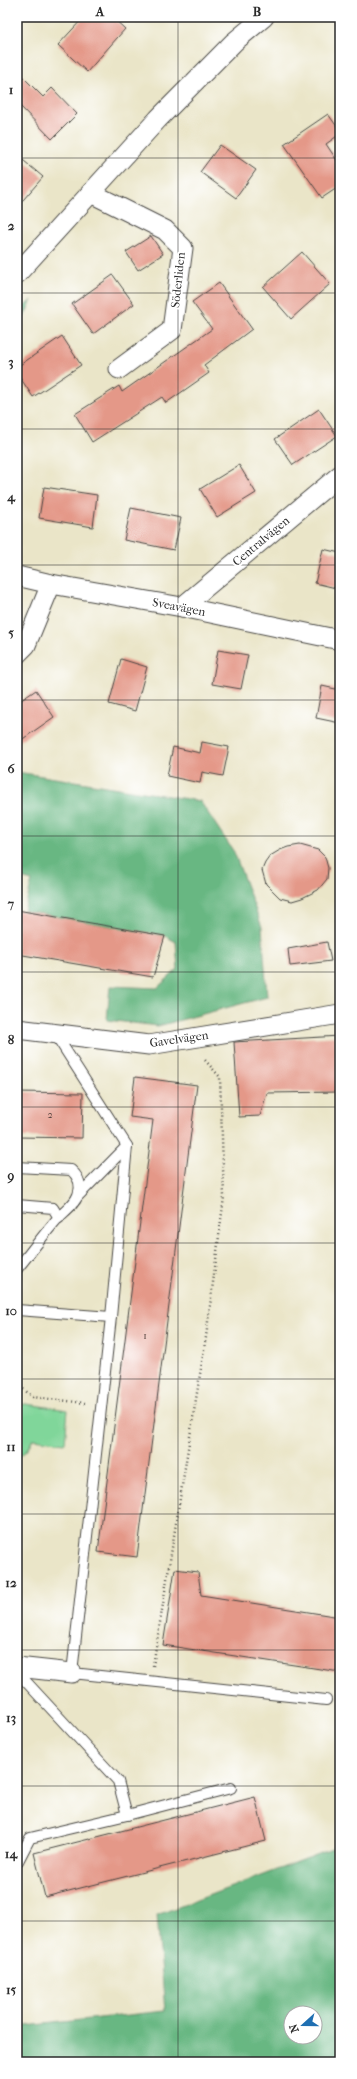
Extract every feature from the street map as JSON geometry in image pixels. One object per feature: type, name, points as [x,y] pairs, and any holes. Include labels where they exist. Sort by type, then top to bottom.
[{"type":"street","points":[[17,274],[158,119],[234,42],[264,17]]},
{"type":"street","name":"Söderliden","points":[[91,193],[165,230],[183,248],[172,330],[119,369]]},
{"type":"street","name":"Centralvägen","points":[[182,607],[340,475]]},
{"type":"street","name":"Sveavägen","points":[[17,576],[51,584],[182,607],[340,640]]},
{"type":"street","points":[[17,654],[26,645],[51,584]]},
{"type":"street","name":"Gavelvägen","points":[[17,1029],[54,1032],[149,1045],[340,1014]]},
{"type":"street","points":[[17,1667],[72,1673]]},
{"type":"lane","points":[[54,1032],[127,1146],[111,1317],[72,1673],[150,1680],[326,1700]]},
{"type":"lane","points":[[17,1269],[78,1196],[127,1146]]},
{"type":"lane","points":[[17,1167],[71,1170],[78,1176],[80,1186],[78,1196]]},
{"type":"lane","points":[[17,1205],[53,1208],[59,1218]]},
{"type":"lane","points":[[17,1310],[111,1317]]},
{"type":"lane","points":[[17,1667],[19,1674],[118,1781],[127,1815]]},
{"type":"lane","points":[[17,1863],[30,1838],[232,1788]]},
{"type":"path","points":[[150,1680],[206,1337],[224,1197],[220,1077],[186,1039]]},
{"type":"path","points":[[17,1384],[33,1398],[101,1405]]},
{"type":"green space","points":[[32,300],[17,332],[17,312]]},
{"type":"green space","points":[[17,772],[200,801],[234,852],[262,927],[267,997],[158,1026],[107,1020],[110,986],[157,988],[178,969],[176,942],[165,936],[24,911],[32,881],[17,877]]},
{"type":"green space","points":[[26,1404],[68,1410],[65,1443],[33,1439],[26,1451],[17,1458],[17,1405]]},
{"type":"green space","points":[[340,1846],[340,2062],[21,2062],[25,2026],[165,2011],[157,1915]]},
{"type":"building","points":[[84,17],[112,17],[125,29],[87,72],[58,45]]},
{"type":"building","points":[[17,71],[43,97],[52,88],[77,114],[52,139],[17,103]]},
{"type":"building","points":[[328,114],[340,131],[340,134],[326,144],[340,165],[340,186],[322,198],[284,144]]},
{"type":"building","points":[[220,145],[256,170],[236,198],[200,172]]},
{"type":"building","points":[[17,155],[43,177],[17,207]]},
{"type":"building","points":[[151,236],[163,254],[138,270],[126,252]]},
{"type":"building","points":[[302,252],[330,284],[291,319],[263,287]]},
{"type":"building","points":[[113,275],[134,304],[93,334],[72,304]]},
{"type":"building","points":[[219,283],[252,329],[204,365],[209,373],[166,403],[162,397],[92,442],[75,414],[119,386],[122,392],[212,329],[192,302]]},
{"type":"building","points":[[62,336],[81,365],[33,397],[17,373],[17,367]]},
{"type":"building","points":[[319,409],[337,436],[293,465],[275,439]]},
{"type":"building","points":[[239,465],[256,493],[217,517],[200,489]]},
{"type":"building","points":[[44,487],[97,495],[93,527],[39,518]]},
{"type":"building","points":[[131,508],[181,518],[174,550],[124,540]]},
{"type":"building","points":[[323,549],[340,553],[340,589],[315,583]]},
{"type":"building","points":[[218,650],[248,655],[241,689],[212,684]]},
{"type":"building","points":[[121,659],[147,667],[135,711],[109,704]]},
{"type":"building","points":[[322,686],[340,690],[340,723],[316,718]]},
{"type":"building","points":[[36,690],[54,717],[17,743],[17,703]]},
{"type":"building","points":[[202,742],[229,747],[223,776],[202,772],[200,783],[167,776],[173,747],[200,753]]},
{"type":"building","points":[[300,845],[318,850],[325,857],[328,868],[327,879],[318,890],[302,898],[292,901],[280,898],[266,884],[262,870],[270,856],[288,847]]},
{"type":"building","points":[[17,910],[165,936],[153,977],[17,954]]},
{"type":"building","points":[[327,942],[331,961],[290,966],[288,949]]},
{"type":"building","points":[[340,1036],[340,1092],[267,1093],[260,1116],[239,1117],[234,1042]]},
{"type":"building","points":[[135,1077],[197,1085],[137,1557],[98,1552],[153,1120],[130,1117]]},
{"type":"building","points":[[17,1092],[83,1093],[82,1138],[17,1137]]},
{"type":"building","points":[[175,1569],[198,1572],[201,1595],[340,1617],[340,1672],[163,1645]]},
{"type":"building","points":[[255,1797],[266,1841],[45,1897],[34,1853]]}]
